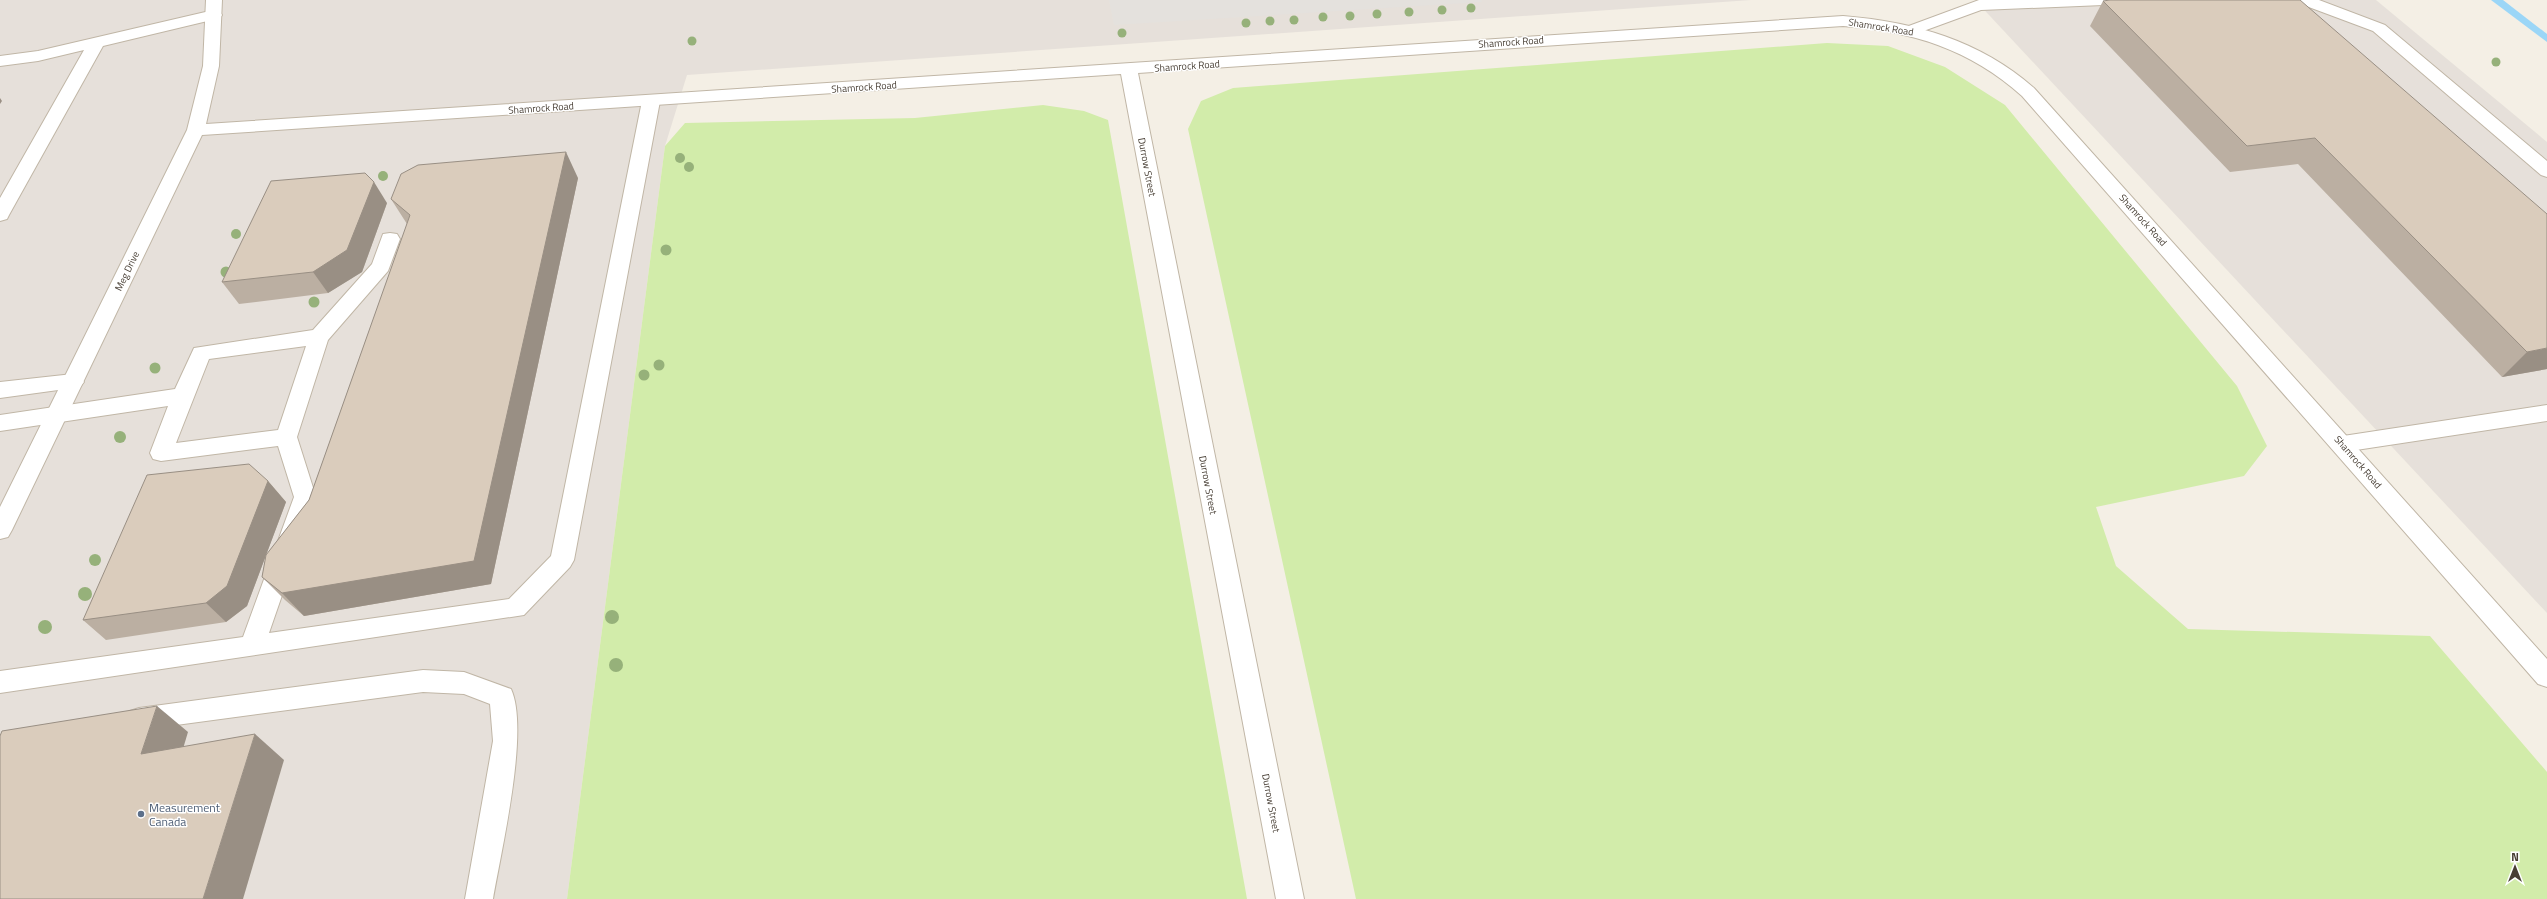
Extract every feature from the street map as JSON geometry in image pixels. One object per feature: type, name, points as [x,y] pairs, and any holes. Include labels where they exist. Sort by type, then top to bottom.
[{"type":"street","points":[[1912,30],[1979,5],[2103,0]]},
{"type":"street","points":[[2304,0],[2379,28],[2547,171]]},
{"type":"street","points":[[0,61],[38,56],[97,42],[214,8]]},
{"type":"street","name":"Meg Drive","points":[[0,530],[196,130],[211,66],[214,8]]},
{"type":"street","name":"Shamrock Road","points":[[196,130],[1129,70],[1843,21],[1912,30],[1957,45],[1996,66],[2028,92],[2343,444],[2547,676]]},
{"type":"street","points":[[0,215],[97,42]]},
{"type":"street","name":"Durrow Street","points":[[1129,70],[1290,899]]},
{"type":"street","points":[[0,682],[515,608],[562,560],[651,101]]},
{"type":"street","points":[[252,646],[305,497],[286,437],[319,337],[380,266],[390,239]]},
{"type":"street","points":[[286,437],[161,453],[201,353],[319,337]]},
{"type":"street","points":[[0,390],[72,382]]},
{"type":"street","points":[[0,423],[56,416],[183,396]]},
{"type":"street","points":[[2343,444],[2547,413]]},
{"type":"street","points":[[114,722],[423,681],[464,683],[502,697],[506,740],[479,899]]},
{"type":"shaded area","points":[[0,0],[1751,0],[687,75],[665,146],[567,899],[0,899]]},
{"type":"shaded area","points":[[1109,0],[1481,0],[1482,2],[1114,25]]},
{"type":"shaded area","points":[[1975,0],[2376,0],[2547,142],[2547,613]]},
{"type":"green space","points":[[1827,43],[1888,46],[1945,67],[2005,105],[2237,386],[2267,446],[2244,476],[2096,507],[2116,566],[2188,629],[2430,636],[2547,772],[2547,899],[1356,899],[1188,129],[1201,101],[1233,88]]},
{"type":"green space","points":[[1043,105],[1084,111],[1108,120],[1247,899],[567,899],[665,146],[685,123],[915,118]]},
{"type":"building","points":[[2300,0],[2547,214],[2547,348],[2527,352],[2315,138],[2247,146],[2103,1]]},
{"type":"building","points":[[566,152],[474,561],[282,593],[262,577],[266,555],[309,500],[410,215],[391,199],[401,174],[418,165]]},
{"type":"building","points":[[365,173],[374,182],[347,250],[313,272],[222,282],[271,181]]},
{"type":"building","points":[[249,464],[268,481],[227,586],[206,603],[83,620],[147,475]]},
{"type":"building","name":"Measurement Canada","points":[[157,706],[141,754],[255,734],[203,899],[0,899],[0,736],[2,731]]},
{"type":"waterway","points":[[2496,0],[2547,39]]},
{"type":"place","name":"Measurement Canada","points":[[141,814]]}]
